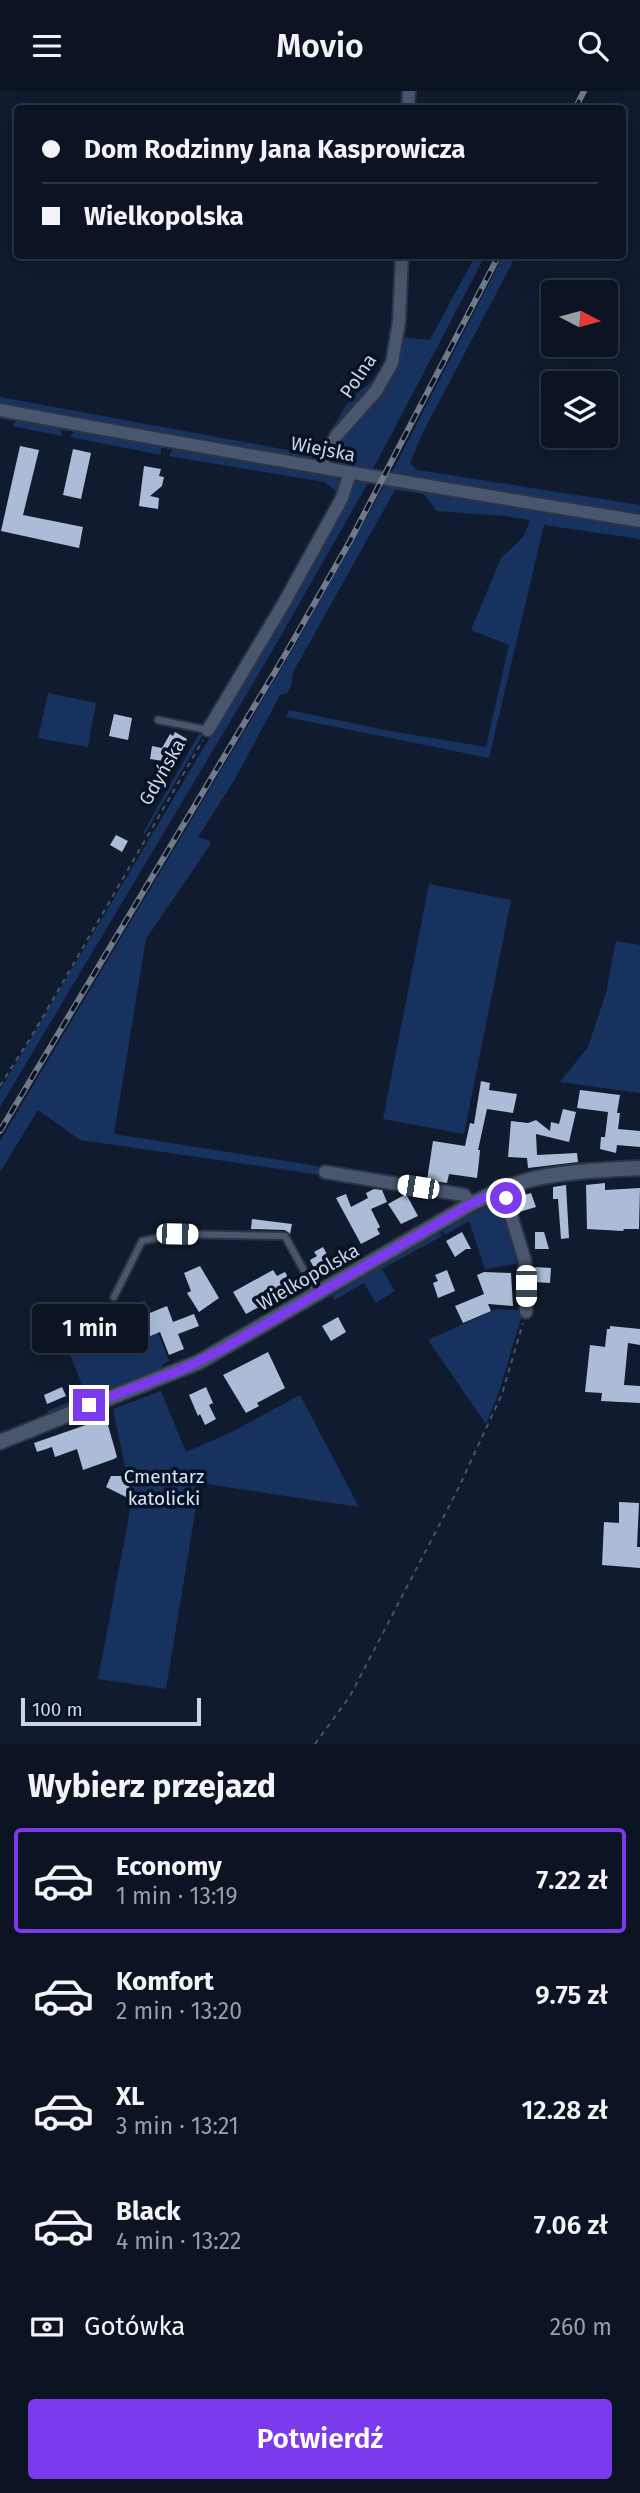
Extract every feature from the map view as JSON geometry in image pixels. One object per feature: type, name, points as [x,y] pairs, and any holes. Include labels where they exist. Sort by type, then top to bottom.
[{"type":"street","name":"Polna","points":[[321,466],[336,436],[376,391],[392,363],[399,322],[402,259]]},
{"type":"street","name":"Wiejska","points":[[0,410],[350,473],[640,521]]},
{"type":"street","name":"Gdyńska","points":[[208,730],[285,603],[342,498],[350,473]]},
{"type":"street","name":"Wielkopolska","points":[[0,1442],[199,1361],[471,1204],[503,1189],[535,1178],[560,1174],[640,1168]]},
{"type":"street","points":[[325,1172],[464,1195],[471,1204]]},
{"type":"street","points":[[503,1189],[525,1261],[526,1312]]},
{"type":"lane","points":[[158,720],[208,730]]},
{"type":"lane","points":[[114,1297],[142,1241],[177,1234],[285,1236],[317,1295]]},
{"type":"path","name":"Gdyńska","points":[[0,1086],[34,1032],[208,730]]},
{"type":"path","points":[[315,1744],[342,1710],[356,1686],[484,1434],[502,1394],[526,1312]]},
{"type":"green space","points":[[393,259],[396,259],[394,316],[387,360],[382,374],[324,450],[312,457],[301,458],[0,404],[0,397],[309,454],[320,448],[355,395],[376,376],[389,346],[393,315]]},
{"type":"green space","points":[[473,259],[483,259],[371,473],[339,464],[335,457],[335,447],[402,337],[430,340]]},
{"type":"green space","points":[[501,259],[514,259],[421,436],[410,463],[417,470],[640,505],[640,516],[390,476]]},
{"type":"green space","points":[[17,419],[60,427],[62,436],[12,426]]},
{"type":"green space","points":[[75,430],[161,445],[161,455],[70,437]]},
{"type":"green space","points":[[173,448],[336,476],[342,484],[340,494],[324,482],[169,456]]},
{"type":"green space","points":[[359,479],[369,481],[274,648],[0,1107],[0,1090],[266,643],[352,484]]},
{"type":"green space","points":[[385,484],[640,526],[640,539],[544,525],[489,758],[286,717],[289,710],[486,747],[509,645],[471,630],[501,558],[524,536],[530,520],[437,511],[424,494],[395,490],[293,672],[291,686],[287,693],[280,695],[235,779],[198,837],[210,841],[210,845],[146,939],[114,1134],[317,1166],[321,1175],[80,1140],[38,1110],[0,1172],[0,1141],[289,656]]},
{"type":"green space","points":[[48,693],[96,703],[88,747],[38,738]]},
{"type":"green space","points":[[200,732],[204,733],[145,834],[143,833]]},
{"type":"green space","points":[[429,884],[511,900],[464,1134],[383,1119]]},
{"type":"green space","points":[[616,941],[640,945],[640,1093],[560,1082],[588,1047],[606,993]]},
{"type":"green space","points":[[503,1199],[521,1263],[485,1269],[469,1221],[445,1235],[442,1230]]},
{"type":"green space","points":[[439,1232],[442,1236],[382,1269],[395,1291],[376,1303],[364,1283],[335,1300],[332,1296],[379,1266]]},
{"type":"green space","points":[[145,1300],[169,1361],[163,1364],[163,1368],[102,1392],[99,1390],[92,1393],[92,1397],[49,1414],[47,1411],[86,1395],[62,1335]]},
{"type":"green space","points":[[497,1309],[523,1311],[499,1392],[486,1424],[428,1340]]},
{"type":"green space","name":"Cmentarz katolicki","points":[[161,1391],[186,1452],[234,1431],[300,1395],[359,1507],[200,1483],[166,1689],[98,1679],[132,1500],[113,1409]]},
{"type":"building","points":[[20,446],[39,450],[23,515],[83,527],[79,548],[1,531]]},
{"type":"building","points":[[73,449],[91,453],[81,499],[63,495]]},
{"type":"building","points":[[144,466],[161,469],[159,476],[164,477],[162,486],[150,496],[159,498],[158,509],[139,506]]},
{"type":"building","points":[[114,714],[132,718],[128,740],[109,736]]},
{"type":"building","points":[[175,732],[187,739],[182,751],[174,749],[172,755],[164,751],[163,761],[150,759],[152,746],[162,748],[170,734],[173,736]]},
{"type":"building","points":[[116,835],[128,841],[122,852],[110,845]]},
{"type":"building","points":[[481,1081],[490,1083],[489,1090],[517,1094],[513,1113],[487,1109],[478,1150],[477,1178],[449,1174],[447,1183],[427,1180],[433,1141],[465,1146],[470,1123],[474,1124]]},
{"type":"building","points":[[580,1090],[620,1095],[618,1129],[640,1131],[640,1147],[617,1145],[616,1153],[600,1149],[601,1137],[605,1137],[608,1112],[577,1108]]},
{"type":"building","points":[[563,1109],[576,1112],[569,1142],[536,1134],[537,1155],[577,1153],[578,1162],[528,1168],[527,1158],[508,1157],[511,1121],[528,1123],[536,1120],[550,1131],[551,1122],[559,1124]]},
{"type":"building","points":[[605,1183],[605,1190],[640,1188],[639,1229],[587,1229],[586,1185]]},
{"type":"building","points":[[566,1185],[569,1238],[561,1239],[558,1199],[553,1199],[553,1187]]},
{"type":"building","points":[[374,1189],[382,1190],[387,1202],[371,1209],[380,1227],[377,1229],[380,1234],[361,1244],[336,1198],[346,1194],[351,1207],[368,1198],[366,1193]]},
{"type":"building","points":[[531,1193],[536,1207],[519,1212],[515,1198]]},
{"type":"building","points":[[406,1194],[418,1216],[401,1224],[388,1204]]},
{"type":"building","points":[[252,1219],[292,1224],[290,1234],[285,1230],[251,1229]]},
{"type":"building","points":[[462,1232],[471,1249],[466,1249],[455,1257],[446,1241]]},
{"type":"building","points":[[535,1232],[544,1232],[549,1249],[535,1249]]},
{"type":"building","points":[[323,1247],[334,1267],[318,1276],[310,1260],[317,1256],[314,1252]]},
{"type":"building","points":[[200,1266],[219,1298],[199,1312],[187,1293],[191,1291],[184,1273]]},
{"type":"building","points":[[535,1267],[551,1268],[550,1283],[534,1282]]},
{"type":"building","points":[[273,1270],[277,1276],[285,1272],[294,1288],[246,1314],[233,1292]]},
{"type":"building","points":[[447,1270],[455,1291],[438,1298],[433,1283],[438,1281],[435,1275]]},
{"type":"building","points":[[484,1272],[511,1273],[513,1306],[488,1304],[491,1311],[463,1323],[455,1306],[484,1294],[477,1275]]},
{"type":"building","points":[[167,1306],[173,1322],[194,1314],[199,1326],[178,1334],[184,1349],[169,1355],[160,1332],[126,1346],[118,1326]]},
{"type":"building","points":[[338,1317],[346,1332],[331,1341],[322,1326]]},
{"type":"building","points":[[610,1326],[640,1329],[640,1345],[628,1343],[624,1385],[640,1386],[640,1403],[601,1401],[602,1393],[585,1392],[590,1345],[605,1347],[607,1329],[610,1329]]},
{"type":"building","points":[[268,1352],[285,1388],[257,1403],[259,1406],[246,1413],[223,1375]]},
{"type":"building","points":[[62,1387],[66,1396],[47,1404],[44,1395]]},
{"type":"building","points":[[206,1387],[213,1403],[209,1405],[216,1419],[205,1425],[189,1395]]},
{"type":"building","points":[[106,1418],[117,1457],[114,1459],[83,1470],[77,1449],[55,1457],[52,1447],[37,1452],[34,1443]]},
{"type":"building","points":[[111,1476],[127,1476],[132,1500],[106,1487]]},
{"type":"building","points":[[619,1502],[639,1503],[637,1547],[640,1547],[640,1568],[602,1565],[604,1522],[619,1523]]},
{"type":"railway","points":[[577,105],[584,91]]},
{"type":"railway","points":[[0,1131],[285,655],[350,541],[497,259]]},
{"type":"route","points":[[89,1405],[183,1369],[221,1350],[471,1204],[503,1189],[506,1198]]}]
